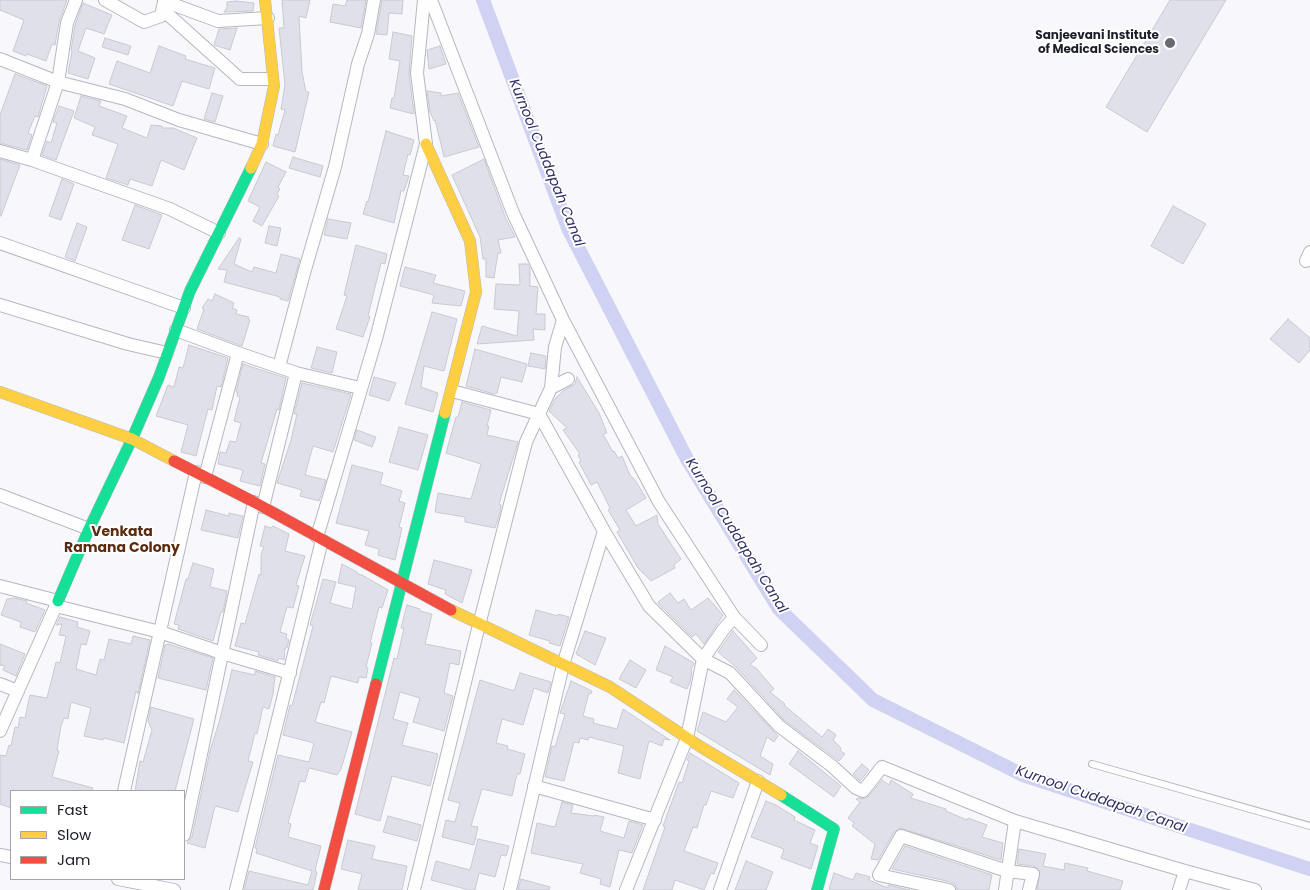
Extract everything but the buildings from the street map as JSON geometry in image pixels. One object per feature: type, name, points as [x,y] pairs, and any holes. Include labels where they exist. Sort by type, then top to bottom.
[{"type":"street","points":[[32,160],[58,82],[66,23],[76,0]]},
{"type":"street","points":[[105,0],[144,22],[161,16],[164,4]]},
{"type":"street","points":[[0,731],[89,529],[132,440],[159,378],[190,291],[262,144],[274,86],[265,0]]},
{"type":"street","points":[[279,367],[335,167],[358,64],[368,34],[374,0]]},
{"type":"street","points":[[324,890],[476,292],[470,241],[426,144],[417,73],[424,0]]},
{"type":"street","points":[[431,0],[513,213],[563,320],[659,502],[734,617],[761,645]]},
{"type":"street","points":[[164,4],[218,21],[268,18]]},
{"type":"street","points":[[164,4],[240,79],[272,79]]},
{"type":"street","points":[[0,59],[58,82],[125,99],[179,120],[262,144]]},
{"type":"street","points":[[236,890],[290,672],[320,539],[360,388],[376,339],[426,144]]},
{"type":"street","points":[[0,151],[32,160],[170,209],[219,233]]},
{"type":"street","points":[[0,243],[184,308]]},
{"type":"street","points":[[0,305],[128,344],[167,353]]},
{"type":"street","points":[[414,890],[526,442],[551,388],[555,347],[563,320]]},
{"type":"street","points":[[176,330],[296,373],[360,388]]},
{"type":"street","points":[[124,790],[160,632],[200,475],[238,353]]},
{"type":"street","points":[[185,830],[222,653],[258,505],[296,373]]},
{"type":"street","points":[[551,388],[568,379]]},
{"type":"street","points":[[452,391],[539,414],[604,531],[649,606],[703,659],[730,673],[779,726],[832,766],[856,788],[863,791],[882,767],[1015,821],[1255,890]]},
{"type":"street","points":[[0,392],[132,440],[258,505],[479,625],[610,687],[687,738],[834,829],[818,890]]},
{"type":"street","points":[[0,496],[89,529]]},
{"type":"street","points":[[510,890],[563,665],[604,531]]},
{"type":"street","points":[[0,586],[290,672]]},
{"type":"street","points":[[626,890],[687,738],[703,659],[722,630],[734,617]]},
{"type":"street","points":[[0,684],[18,692]]},
{"type":"street","points":[[720,890],[758,781]]},
{"type":"street","points":[[534,786],[654,820]]},
{"type":"street","points":[[1006,890],[1015,821]]},
{"type":"street","points":[[949,890],[879,874],[901,836],[1007,871],[1033,874],[1029,890]]},
{"type":"street","points":[[1179,890],[1185,871]]},
{"type":"street","points":[[123,880],[173,890]]},
{"type":"lane","points":[[1092,764],[1310,826]]},
{"type":"waterway","name":"Kurnool Cuddapah Canal","points":[[483,0],[568,228],[687,459],[779,609],[873,700],[1023,775],[1310,869]]},
{"type":"traffic: fast","points":[[58,601],[159,377],[190,291],[251,168]]},
{"type":"traffic: fast","points":[[376,684],[445,413]]},
{"type":"traffic: fast","points":[[781,795],[834,829],[817,890]]},
{"type":"traffic: slow","points":[[251,168],[262,144],[274,86],[265,0]]},
{"type":"traffic: slow","points":[[426,144],[470,241],[476,292],[445,413]]},
{"type":"traffic: slow","points":[[0,392],[132,439],[174,461]]},
{"type":"traffic: slow","points":[[451,610],[610,687],[701,747],[781,795]]},
{"type":"traffic: jam","points":[[174,461],[254,502],[451,610]]},
{"type":"traffic: jam","points":[[324,890],[376,684]]},
{"type":"place","name":"Sanjeevani Institute of Medical Sciences","points":[[1170,43]]},
{"type":"district","name":"Venkata Ramana Colony","points":[[122,540]]}]
